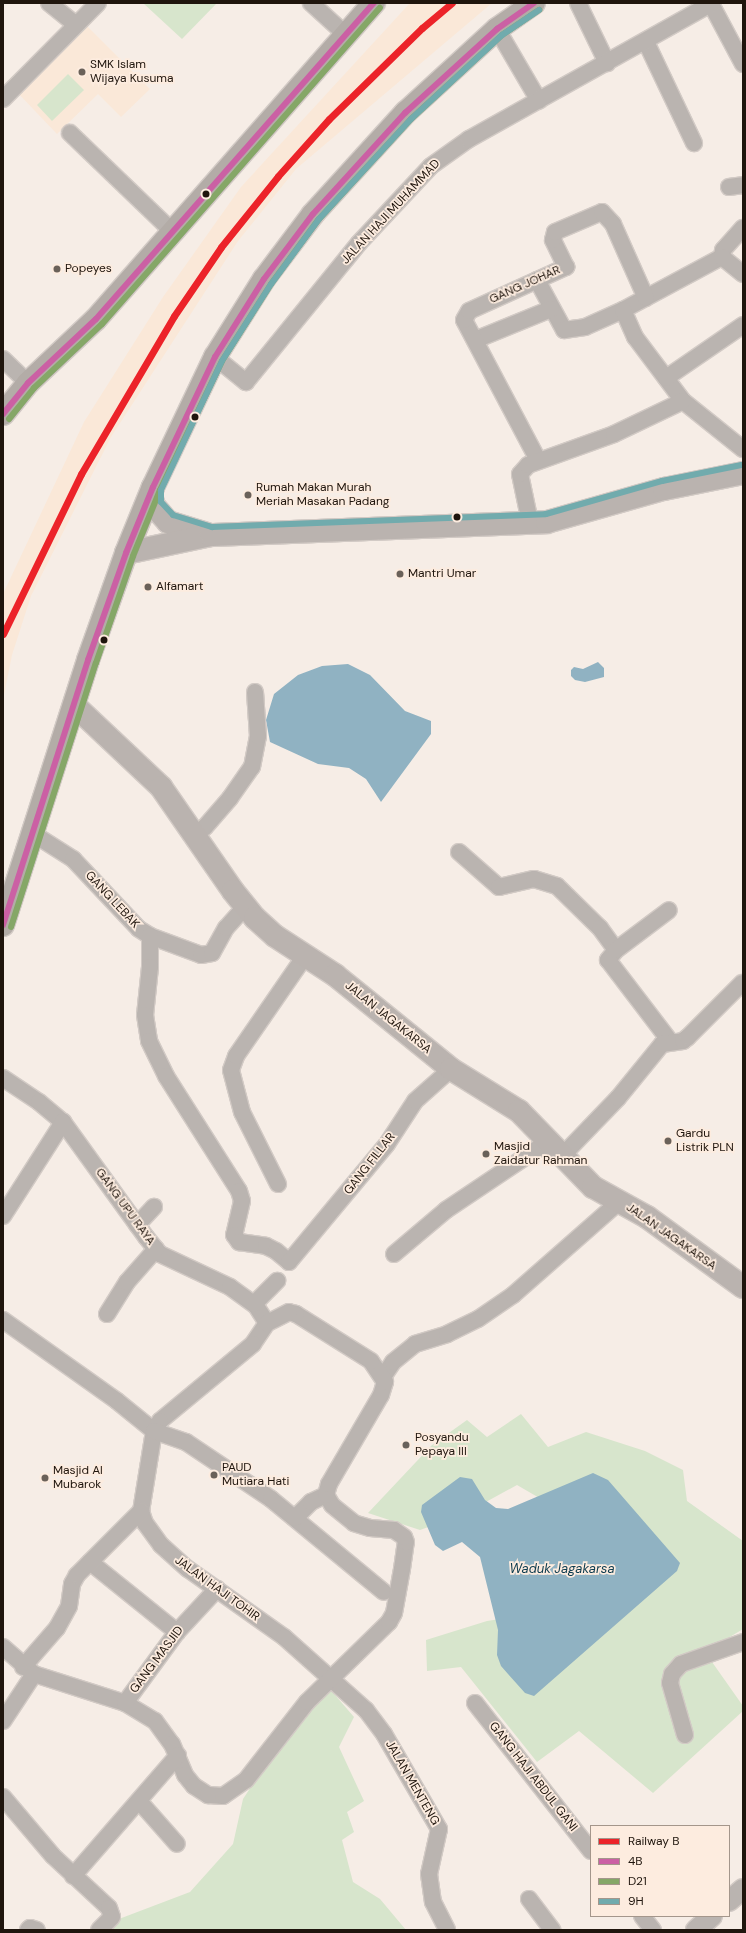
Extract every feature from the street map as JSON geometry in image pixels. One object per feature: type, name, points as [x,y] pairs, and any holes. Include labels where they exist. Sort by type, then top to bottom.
[{"type":"main road","points":[[3,414],[28,383],[96,319],[345,34],[374,3]]},
{"type":"main road","points":[[3,926],[74,705],[126,553],[153,487],[215,357],[264,279],[313,214],[405,112],[497,29],[534,3]]},
{"type":"main road","points":[[126,553],[212,535],[547,522],[664,489],[743,473]]},
{"type":"main road","points":[[153,487],[151,495],[154,506],[168,522],[212,535]]},
{"type":"main road","name":"JALAN JAGAKARSA","points":[[74,705],[156,782],[246,906],[275,936],[335,975],[451,1069],[519,1111],[593,1187],[647,1217],[743,1287]]},
{"type":"street","points":[[49,3],[75,24]]},
{"type":"street","points":[[3,99],[75,24],[98,3]]},
{"type":"street","points":[[311,3],[345,34]]},
{"type":"street","points":[[578,3],[607,63]]},
{"type":"street","points":[[711,3],[743,64]]},
{"type":"street","name":"JALAN HAJI MUHAMMAD","points":[[215,357],[246,382],[359,243],[431,166],[469,139],[646,42],[692,8],[711,3]]},
{"type":"street","points":[[497,29],[539,102]]},
{"type":"street","points":[[646,42],[694,143]]},
{"type":"street","points":[[70,133],[172,232]]},
{"type":"street","name":"GANG JOHAR","points":[[538,460],[464,320],[469,311],[566,267],[552,240],[555,232],[602,212],[613,224],[646,298]]},
{"type":"street","points":[[722,258],[723,250],[743,228]]},
{"type":"street","points":[[722,258],[743,274]]},
{"type":"street","points":[[537,280],[551,309],[564,330],[585,327],[623,310],[722,258]]},
{"type":"street","points":[[475,340],[551,309]]},
{"type":"street","points":[[623,310],[635,337],[683,401],[743,449]]},
{"type":"street","points":[[666,378],[743,326]]},
{"type":"street","points":[[3,360],[28,383]]},
{"type":"street","points":[[530,522],[520,474],[528,465],[538,460],[614,434],[683,401]]},
{"type":"street","points":[[195,834],[205,828],[230,798],[252,766],[258,736],[255,692]]},
{"type":"street","name":"GANG LEBAK","points":[[32,833],[73,859],[96,881],[130,922],[150,936],[209,955],[226,928],[246,906]]},
{"type":"street","points":[[459,852],[499,887],[534,879],[556,886],[600,928],[616,950]]},
{"type":"street","points":[[669,910],[616,950],[608,960],[670,1041]]},
{"type":"street","name":"GANG FILLAR","points":[[150,936],[150,967],[145,1015],[153,1052],[239,1191],[242,1201],[234,1229],[235,1239],[244,1243],[266,1246],[276,1251],[289,1262],[387,1144],[415,1101],[451,1069]]},
{"type":"street","points":[[278,1184],[242,1112],[231,1070],[236,1056],[305,956]]},
{"type":"street","points":[[394,1254],[446,1210],[556,1148],[618,1098],[662,1044],[670,1041],[678,1042],[688,1037],[742,983]]},
{"type":"street","name":"GANG UPU RAYA","points":[[3,1078],[39,1102],[63,1122],[156,1249],[165,1257],[230,1287],[254,1304],[268,1323]]},
{"type":"street","points":[[3,1216],[63,1122]]},
{"type":"street","points":[[383,1377],[393,1362],[415,1344],[447,1334],[478,1319],[513,1295],[620,1201]]},
{"type":"street","points":[[137,1225],[154,1207]]},
{"type":"street","points":[[107,1314],[127,1282],[156,1249]]},
{"type":"street","points":[[254,1304],[277,1281]]},
{"type":"street","points":[[3,1721],[28,1670],[57,1628],[68,1606],[72,1584],[90,1562],[141,1511],[154,1431],[160,1421],[253,1344],[268,1323],[289,1312],[296,1314],[363,1355],[379,1369],[385,1382],[381,1395],[329,1484],[326,1495],[311,1502],[295,1518]]},
{"type":"street","points":[[5,1324],[117,1401],[154,1431],[186,1442],[271,1499],[295,1518],[325,1547],[384,1592]]},
{"type":"street","points":[[125,1703],[155,1722],[178,1755],[184,1775],[194,1786],[208,1795],[223,1796],[246,1780],[307,1702],[331,1677],[360,1652],[392,1618],[406,1542],[394,1530],[370,1528],[354,1523],[335,1508],[326,1495]]},
{"type":"street","name":"JALAN HAJI TOHIR","points":[[141,1511],[145,1523],[161,1545],[188,1569],[284,1637],[331,1677]]},
{"type":"street","points":[[90,1562],[177,1632]]},
{"type":"street","name":"GANG MASJID","points":[[3,1647],[28,1670],[125,1703],[177,1632],[217,1589]]},
{"type":"street","points":[[685,1735],[670,1683],[672,1674],[681,1664],[743,1642]]},
{"type":"street","name":"JALAN MENTENG","points":[[331,1677],[366,1710],[375,1722],[439,1829],[429,1874],[433,1902],[442,1928]]},
{"type":"street","name":"GANG HAJI ABDUL GANI","points":[[475,1703],[590,1850]]},
{"type":"street","points":[[73,1876],[178,1755]]},
{"type":"street","points":[[3,1797],[45,1847],[112,1913],[109,1922],[99,1930]]},
{"type":"street","points":[[139,1801],[177,1844]]},
{"type":"street","points":[[730,1900],[743,1889]]},
{"type":"street","points":[[529,1899],[552,1930]]},
{"type":"street","points":[[643,1917],[653,1930]]},
{"type":"street","points":[[696,1930],[711,1917]]},
{"type":"street","points":[[28,1930],[30,1928],[37,1930]]},
{"type":"shaded area","points":[[410,3],[492,3],[296,169],[238,241],[111,437],[31,596],[12,655],[3,700],[3,594],[84,422],[163,297],[241,187]]},
{"type":"shaded area","name":"SMK Islam Wijaya Kusuma","points":[[82,21],[150,89],[121,117],[98,94],[57,134],[14,89]]},
{"type":"green space","points":[[143,3],[217,3],[182,39]]},
{"type":"green space","points":[[68,74],[84,90],[52,121],[37,105]]},
{"type":"green space","points":[[521,1414],[548,1447],[586,1432],[645,1451],[683,1470],[687,1501],[743,1541],[743,1629],[705,1652],[743,1706],[743,1711],[653,1793],[579,1731],[537,1762],[461,1667],[427,1671],[426,1640],[487,1621],[534,1614],[548,1503],[517,1485],[464,1514],[420,1530],[368,1513],[432,1445],[467,1420],[487,1437]]},
{"type":"green space","points":[[329,1688],[354,1717],[339,1747],[364,1801],[347,1812],[354,1832],[342,1840],[353,1882],[380,1899],[406,1930],[105,1930],[111,1922],[190,1892],[233,1844],[243,1799],[272,1755]]},
{"type":"water","points":[[598,662],[604,668],[604,677],[585,682],[575,680],[571,676],[571,670],[574,667],[583,669]]},
{"type":"water","points":[[348,664],[370,675],[405,711],[431,721],[431,734],[381,802],[366,779],[349,768],[318,764],[270,742],[266,720],[274,694],[298,675],[322,666]]},
{"type":"water","name":"Waduk Jagakarsa","points":[[593,1473],[608,1480],[680,1563],[677,1571],[534,1696],[525,1693],[501,1666],[497,1655],[498,1630],[480,1557],[462,1542],[443,1551],[435,1545],[421,1512],[422,1505],[460,1477],[472,1479],[485,1500],[496,1508],[508,1509]]},
{"type":"rail line","name":"B","points":[[3,634],[81,474],[174,316],[221,247],[278,176],[329,119],[422,28],[452,3]]},
{"type":"transit line","name":"4B","points":[[3,414],[28,383],[96,319],[374,3]]},
{"type":"transit line","name":"4B","points":[[3,925],[88,660],[126,553],[153,487],[215,357],[264,279],[313,214],[405,113],[497,29],[534,3]]},
{"type":"transit line","name":"D21","points":[[9,419],[34,388],[102,324],[380,8]]},
{"type":"transit line","name":"D21","points":[[11,927],[96,663],[133,556],[160,490],[222,361],[271,284],[319,219],[411,119],[502,35],[539,10]]},
{"type":"transit line","name":"9H","points":[[539,10],[502,35],[411,119],[319,219],[271,284],[222,361],[161,490],[161,502],[173,515],[212,527],[546,514],[662,481],[741,465]]},
{"type":"place","name":"SMK Islam Wijaya Kusuma","points":[[82,72]]},
{"type":"place","name":"Popeyes","points":[[57,269]]},
{"type":"place","name":"Rumah Makan Murah Meriah Masakan Padang","points":[[248,495]]},
{"type":"place","name":"Mantri Umar","points":[[400,574]]},
{"type":"place","name":"Alfamart","points":[[148,587]]},
{"type":"place","name":"Gardu Listrik PLN","points":[[668,1141]]},
{"type":"place","name":"Masjid Zaidatur Rahman","points":[[486,1154]]},
{"type":"place","name":"Posyandu Pepaya III","points":[[406,1445]]},
{"type":"place","name":"PAUD Mutiara Hati","points":[[214,1475]]},
{"type":"place","name":"Masjid Al Mubarok","points":[[45,1478]]}]
